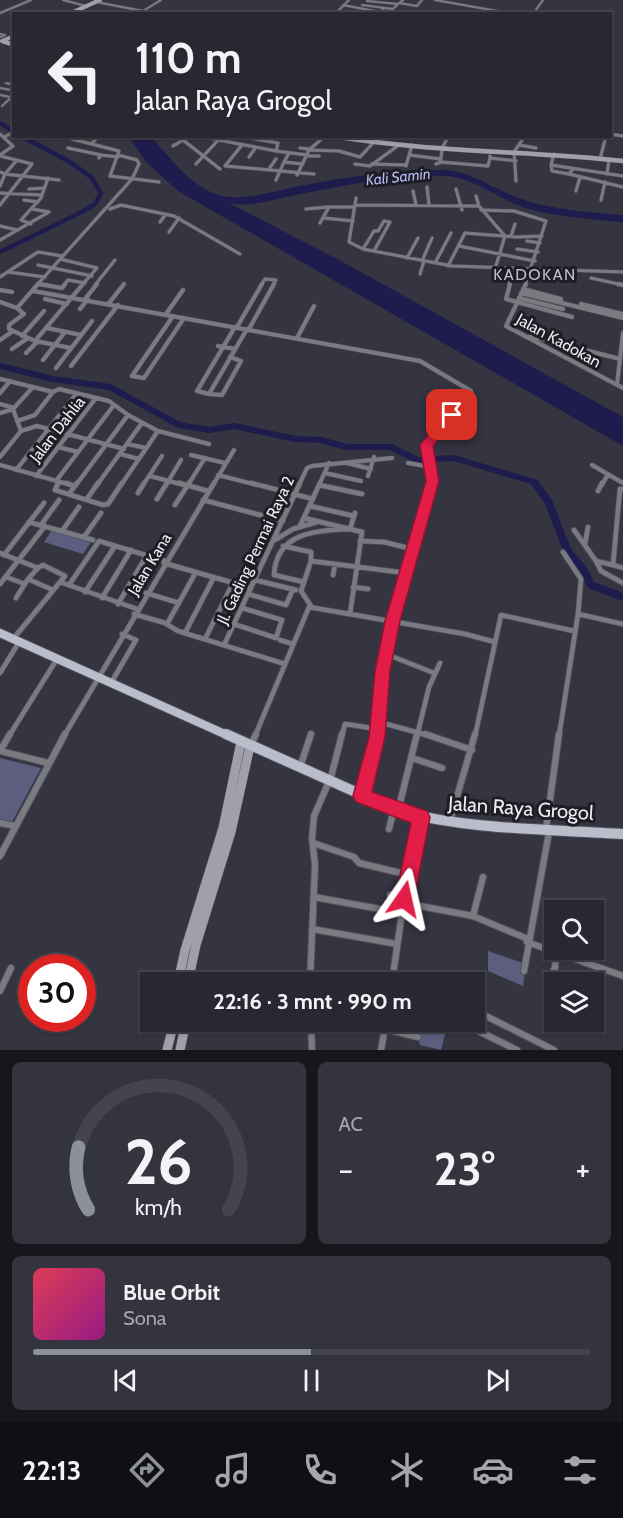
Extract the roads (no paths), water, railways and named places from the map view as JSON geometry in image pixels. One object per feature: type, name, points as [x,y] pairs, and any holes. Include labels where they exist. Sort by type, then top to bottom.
[{"type":"main road","name":"Jalan Raya Grogol","points":[[0,633],[96,678],[396,810],[421,817],[450,821],[623,834]]},
{"type":"street","points":[[0,13],[31,0]]},
{"type":"street","points":[[63,0],[86,6]]},
{"type":"street","points":[[72,12],[98,1],[143,11],[161,0]]},
{"type":"street","points":[[337,12],[349,0]]},
{"type":"street","points":[[387,3],[390,0]]},
{"type":"street","points":[[362,5],[394,9],[403,0]]},
{"type":"street","points":[[413,12],[422,0]]},
{"type":"street","points":[[435,0],[503,12]]},
{"type":"street","points":[[352,12],[368,1],[417,6]]},
{"type":"street","points":[[343,5],[366,12]]},
{"type":"street","points":[[381,12],[384,8]]},
{"type":"street","points":[[76,10],[86,12]]},
{"type":"street","points":[[6,83],[12,85]]},
{"type":"street","points":[[0,95],[12,96]]},
{"type":"street","points":[[2,106],[12,96]]},
{"type":"street","points":[[4,137],[12,133]]},
{"type":"street","points":[[0,134],[13,146],[0,155]]},
{"type":"street","points":[[72,138],[118,150],[110,176]]},
{"type":"street","points":[[81,151],[96,138]]},
{"type":"street","points":[[173,146],[188,138]]},
{"type":"street","points":[[206,138],[256,148],[319,156]]},
{"type":"street","points":[[196,164],[220,138]]},
{"type":"street","points":[[251,138],[283,145],[276,151]]},
{"type":"street","points":[[249,157],[266,138]]},
{"type":"street","points":[[297,174],[309,150],[323,138]]},
{"type":"street","points":[[344,138],[623,161]]},
{"type":"street","points":[[352,169],[360,157],[379,138]]},
{"type":"street","points":[[436,164],[441,160],[443,147],[448,138]]},
{"type":"street","points":[[516,181],[514,152],[524,138]]},
{"type":"street","points":[[600,159],[605,138]]},
{"type":"street","points":[[183,140],[220,169]]},
{"type":"street","points":[[370,166],[401,144]]},
{"type":"street","points":[[242,145],[225,166],[314,174]]},
{"type":"street","points":[[315,145],[322,147]]},
{"type":"street","points":[[355,164],[406,166],[412,145]]},
{"type":"street","points":[[519,145],[537,146],[532,153]]},
{"type":"street","points":[[17,308],[132,179],[139,164],[137,160],[118,156],[100,156],[68,148]]},
{"type":"street","points":[[300,148],[339,151],[360,157]]},
{"type":"street","points":[[459,163],[464,148]]},
{"type":"street","points":[[474,164],[476,149]]},
{"type":"street","points":[[487,172],[493,151]]},
{"type":"street","points":[[493,151],[497,159]]},
{"type":"street","points":[[276,180],[289,153]]},
{"type":"street","points":[[288,172],[298,154]]},
{"type":"street","points":[[554,154],[552,171],[623,187]]},
{"type":"street","points":[[0,155],[32,164],[0,205]]},
{"type":"street","points":[[409,155],[488,166]]},
{"type":"street","points":[[490,158],[516,161]]},
{"type":"street","points":[[265,175],[276,159]]},
{"type":"street","points":[[0,186],[5,174],[17,160]]},
{"type":"street","points":[[601,200],[609,160]]},
{"type":"street","points":[[284,162],[303,165]]},
{"type":"street","points":[[583,171],[585,163]]},
{"type":"street","points":[[551,165],[623,176]]},
{"type":"street","points":[[569,174],[573,169]]},
{"type":"street","points":[[0,172],[22,177],[58,180]]},
{"type":"street","points":[[102,176],[159,182]]},
{"type":"street","points":[[576,191],[580,177]]},
{"type":"street","points":[[31,224],[21,220],[38,202],[48,178]]},
{"type":"street","points":[[427,187],[429,205]]},
{"type":"street","points":[[30,189],[45,188]]},
{"type":"street","points":[[456,189],[462,210]]},
{"type":"street","points":[[413,191],[416,205]]},
{"type":"street","points":[[0,193],[42,195]]},
{"type":"street","points":[[476,196],[481,210],[505,236]]},
{"type":"street","points":[[395,205],[396,197]]},
{"type":"street","points":[[356,198],[350,243],[363,249],[447,266],[623,272]]},
{"type":"street","points":[[24,200],[38,202]]},
{"type":"street","points":[[100,215],[112,207],[121,205],[166,214],[179,218],[240,255]]},
{"type":"street","points":[[306,209],[395,205],[479,206]]},
{"type":"street","points":[[320,223],[328,207]]},
{"type":"street","points":[[0,238],[31,224],[50,212],[32,209]]},
{"type":"street","points":[[447,266],[465,233],[542,236],[546,220],[514,211],[481,210]]},
{"type":"street","points":[[160,222],[166,214]]},
{"type":"street","points":[[169,232],[179,218]]},
{"type":"street","points":[[324,218],[353,221]]},
{"type":"street","points":[[363,249],[374,231],[378,231],[384,221],[391,220],[374,251]]},
{"type":"street","points":[[511,236],[515,224]]},
{"type":"street","points":[[0,226],[17,230]]},
{"type":"street","points":[[530,231],[530,236]]},
{"type":"street","points":[[435,264],[451,233]]},
{"type":"street","points":[[495,269],[505,236]]},
{"type":"street","name":"Jalan Kadokan","points":[[542,236],[532,270],[506,325],[623,388]]},
{"type":"street","points":[[399,265],[418,238]]},
{"type":"street","points":[[420,274],[432,238]]},
{"type":"street","points":[[527,241],[540,243]]},
{"type":"street","points":[[459,246],[535,261]]},
{"type":"street","points":[[517,249],[538,252]]},
{"type":"street","points":[[0,277],[38,252],[97,268],[26,353]]},
{"type":"street","points":[[80,309],[116,260]]},
{"type":"street","points":[[477,268],[479,262]]},
{"type":"street","points":[[38,265],[92,276]]},
{"type":"street","points":[[513,270],[506,298],[520,296],[561,299]]},
{"type":"street","points":[[8,272],[45,277]]},
{"type":"street","points":[[591,278],[623,285]]},
{"type":"street","points":[[209,394],[230,357],[265,302],[276,280],[265,279],[236,327],[220,346],[197,390],[209,394],[222,395],[242,361],[230,357]]},
{"type":"street","points":[[39,284],[62,288],[68,280],[85,283]]},
{"type":"street","points":[[109,303],[123,284]]},
{"type":"street","points":[[0,290],[12,292]]},
{"type":"street","points":[[166,314],[183,290]]},
{"type":"street","points":[[33,291],[420,361],[469,389],[470,395],[430,440],[427,449],[432,477],[429,494],[393,621],[386,654],[379,726],[362,796]]},
{"type":"street","points":[[520,296],[563,309]]},
{"type":"street","points":[[520,296],[623,316]]},
{"type":"street","points":[[520,296],[572,317]]},
{"type":"street","points":[[45,299],[67,304]]},
{"type":"street","points":[[253,300],[265,302]]},
{"type":"street","points":[[0,302],[17,308],[24,314],[8,326],[13,331],[36,342],[71,348]]},
{"type":"street","points":[[581,304],[623,316]]},
{"type":"street","points":[[71,366],[118,305]]},
{"type":"street","points":[[297,338],[314,306]]},
{"type":"street","points":[[22,336],[44,311]]},
{"type":"street","points":[[173,316],[133,376],[144,378],[184,318]]},
{"type":"street","points":[[57,368],[92,321]]},
{"type":"street","points":[[47,328],[81,335]]},
{"type":"street","points":[[0,340],[13,331]]},
{"type":"street","points":[[43,360],[65,332]]},
{"type":"street","points":[[616,385],[623,333]]},
{"type":"street","points":[[526,337],[534,337],[621,359]]},
{"type":"street","points":[[12,349],[28,338]]},
{"type":"street","points":[[153,345],[164,348]]},
{"type":"street","points":[[220,346],[235,349]]},
{"type":"street","points":[[218,378],[230,380]]},
{"type":"street","points":[[0,379],[53,392]]},
{"type":"street","points":[[0,393],[10,381]]},
{"type":"street","points":[[0,413],[7,409],[14,409],[33,387]]},
{"type":"street","points":[[17,421],[35,416],[53,392],[59,389],[110,401],[128,415],[158,431],[209,444]]},
{"type":"street","points":[[16,470],[77,393]]},
{"type":"street","name":"Jalan Dahlia","points":[[36,476],[96,398]]},
{"type":"street","points":[[0,404],[7,409]]},
{"type":"street","points":[[114,405],[78,452],[54,490],[106,504],[158,431]]},
{"type":"street","points":[[14,409],[21,431]]},
{"type":"street","points":[[69,494],[128,415]]},
{"type":"street","points":[[35,416],[37,426]]},
{"type":"street","points":[[87,500],[142,423]]},
{"type":"street","points":[[0,457],[21,431],[37,426],[124,449]]},
{"type":"street","points":[[128,444],[146,448]]},
{"type":"street","points":[[58,447],[78,452]]},
{"type":"street","name":"Jalan Kana","points":[[0,856],[4,841],[15,826],[96,678],[234,450]]},
{"type":"street","points":[[120,454],[139,459]]},
{"type":"street","points":[[191,454],[225,463]]},
{"type":"street","points":[[138,493],[162,456]]},
{"type":"street","points":[[368,476],[374,457]]},
{"type":"street","points":[[344,463],[374,457],[392,458]]},
{"type":"street","points":[[175,505],[205,458]]},
{"type":"street","points":[[157,500],[181,460]]},
{"type":"street","points":[[300,526],[329,463]]},
{"type":"street","points":[[344,463],[371,469]]},
{"type":"street","name":"Jl. Gading Permai Raya 2","points":[[224,645],[308,468],[312,465],[344,463]]},
{"type":"street","points":[[408,463],[430,465]]},
{"type":"street","points":[[0,465],[75,486]]},
{"type":"street","points":[[592,465],[623,483]]},
{"type":"street","points":[[325,473],[361,481]]},
{"type":"street","points":[[598,491],[608,474]]},
{"type":"street","points":[[218,475],[313,499]]},
{"type":"street","points":[[150,476],[208,491]]},
{"type":"street","points":[[320,485],[362,494]]},
{"type":"street","points":[[613,565],[620,489],[623,489]]},
{"type":"street","points":[[0,584],[43,526],[59,500]]},
{"type":"street","points":[[203,500],[283,521]]},
{"type":"street","points":[[38,568],[2,554],[44,503]]},
{"type":"street","points":[[310,506],[355,515],[350,528]]},
{"type":"street","points":[[62,531],[79,507]]},
{"type":"street","points":[[84,537],[100,513]]},
{"type":"street","points":[[304,518],[362,532],[350,614]]},
{"type":"street","points":[[273,542],[300,526],[319,521]]},
{"type":"street","points":[[29,522],[93,540]]},
{"type":"street","points":[[585,544],[588,527]]},
{"type":"street","points":[[304,582],[274,575],[275,562],[283,546],[293,539],[316,531],[350,528]]},
{"type":"street","points":[[574,530],[601,571],[623,583]]},
{"type":"street","points":[[69,585],[100,541],[251,588]]},
{"type":"street","points":[[360,541],[384,542],[412,549]]},
{"type":"street","points":[[85,592],[116,546]]},
{"type":"street","points":[[283,546],[311,552],[311,561],[301,591],[311,606],[465,634],[495,642]]},
{"type":"street","points":[[102,598],[131,550]]},
{"type":"street","points":[[524,971],[548,829],[578,614],[580,576],[563,552]]},
{"type":"street","points":[[119,604],[147,555]]},
{"type":"street","points":[[311,561],[406,573]]},
{"type":"street","points":[[596,561],[623,568]]},
{"type":"street","points":[[0,673],[16,641],[64,574],[43,565],[27,581],[16,598]]},
{"type":"street","points":[[333,574],[335,565]]},
{"type":"street","points":[[167,624],[196,572]]},
{"type":"street","points":[[6,577],[53,590]]},
{"type":"street","points":[[185,633],[214,578]]},
{"type":"street","points":[[255,580],[301,591]]},
{"type":"street","points":[[60,582],[119,604],[185,633],[285,664]]},
{"type":"street","points":[[205,639],[233,583]]},
{"type":"street","points":[[353,587],[368,589]]},
{"type":"street","points":[[248,594],[287,605],[294,590]]},
{"type":"street","points":[[146,593],[179,603]]},
{"type":"street","points":[[180,972],[246,744],[285,664],[307,610],[311,606]]},
{"type":"street","points":[[242,608],[283,620],[278,639]]},
{"type":"street","points":[[450,821],[472,750],[503,614],[574,631]]},
{"type":"street","points":[[578,614],[623,624]]},
{"type":"street","points":[[234,624],[293,644]]},
{"type":"street","points":[[111,684],[136,640],[122,634]]},
{"type":"street","points":[[386,654],[434,673]]},
{"type":"street","points":[[48,763],[0,751],[57,659]]},
{"type":"street","points":[[389,829],[412,758],[434,673],[440,663]]},
{"type":"street","points":[[310,972],[315,811],[329,781],[345,724],[419,732],[472,750]]},
{"type":"street","points":[[300,768],[311,733]]},
{"type":"street","points":[[190,972],[196,945],[231,832],[246,744]]},
{"type":"street","points":[[412,758],[442,768]]},
{"type":"street","points":[[393,972],[404,901],[421,817]]},
{"type":"street","points":[[0,823],[15,826]]},
{"type":"street","points":[[313,843],[354,857],[359,863],[409,875]]},
{"type":"street","points":[[472,916],[483,877]]},
{"type":"street","points":[[390,895],[404,901],[472,916],[544,947]]},
{"type":"street","points":[[314,897],[402,913]]},
{"type":"street","points":[[312,929],[397,944]]},
{"type":"street","points":[[583,960],[623,976]]},
{"type":"street","points":[[0,991],[11,968]]},
{"type":"street","points":[[485,1016],[554,1050]]},
{"type":"street","points":[[167,1050],[172,1032]]},
{"type":"street","points":[[180,1050],[184,1032]]},
{"type":"street","points":[[311,1032],[312,1050]]},
{"type":"street","points":[[381,1050],[384,1032]]},
{"type":"street","points":[[404,1032],[418,1037]]},
{"type":"street","points":[[480,1032],[517,1050]]},
{"type":"water","name":"Kali Samin","points":[[130,138],[152,138],[192,180],[212,193],[223,196],[251,196],[370,174],[444,170],[463,173],[516,197],[542,205],[623,215],[623,222],[618,222],[536,211],[465,180],[445,176],[370,181],[254,204],[229,203],[341,261],[623,417],[623,446],[178,191],[146,162]]},
{"type":"waterway","points":[[0,123],[6,127]]},
{"type":"waterway","points":[[4,125],[12,131]]},
{"type":"waterway","points":[[0,252],[82,212],[95,204],[101,193],[91,177],[70,162],[25,138]]},
{"type":"waterway","points":[[0,366],[53,379],[110,387],[179,425],[209,430],[234,426],[296,439],[321,440],[346,447],[391,447],[417,460],[454,458],[534,482],[536,485]]},
{"type":"waterway","points":[[535,483],[548,501],[568,552],[583,569],[591,585],[623,597]]},
{"type":"district","name":"KADOKAN","points":[[535,274]]}]
